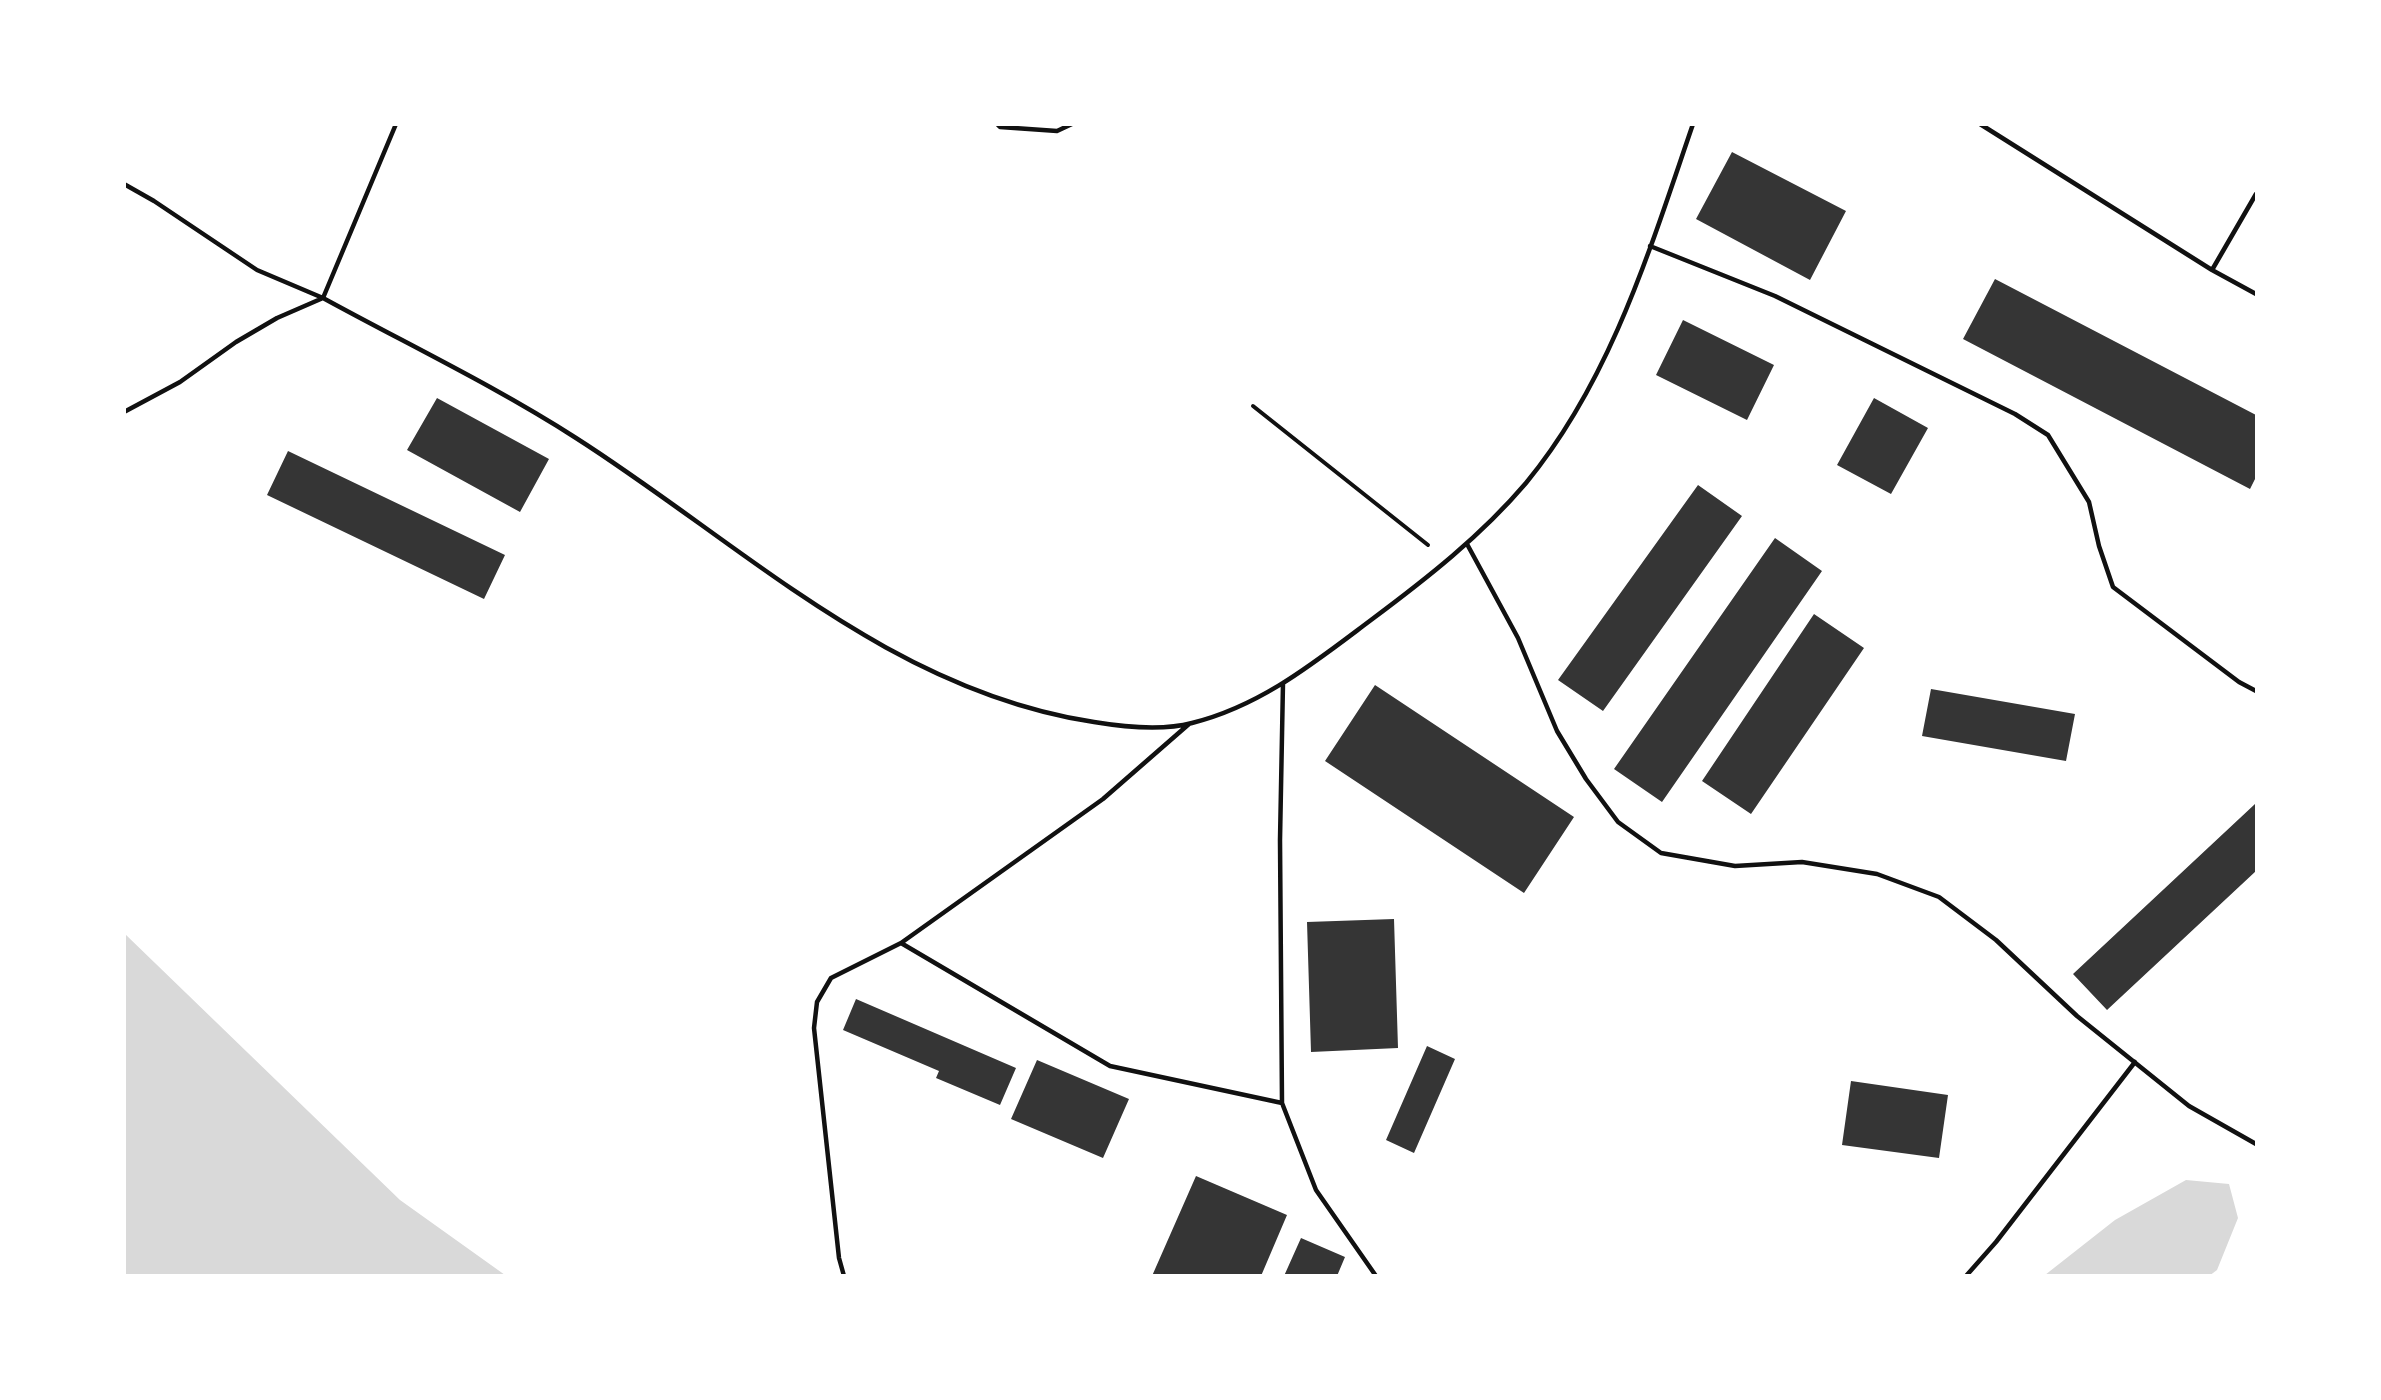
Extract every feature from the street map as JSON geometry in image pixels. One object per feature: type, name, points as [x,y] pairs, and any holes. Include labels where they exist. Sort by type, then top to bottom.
[{"type":"lane","points":[[124,412],[180,382],[236,342],[277,318],[322,298],[396,124]]},
{"type":"lane","points":[[997,124],[1000,127],[1057,131],[1072,124]]},
{"type":"lane","points":[[124,184],[154,201],[257,270],[322,298],[479,382],[576,438],[822,611],[890,652],[974,689],[1062,717],[1129,727],[1189,724],[1252,703],[1302,672],[1448,560],[1467,544],[1525,483],[1562,433],[1596,377],[1630,300],[1693,124]]},
{"type":"lane","points":[[1980,124],[2212,270],[2256,294]]},
{"type":"lane","points":[[2212,270],[2256,194]]},
{"type":"lane","points":[[1650,246],[1775,296],[2015,414],[2048,435],[2089,502],[2099,546],[2114,586],[2240,682],[2256,691]]},
{"type":"lane","points":[[1467,544],[1518,639],[1557,731],[1586,779],[1618,822],[1661,853],[1735,866],[1802,862],[1877,874],[1939,897],[1996,940],[2076,1016],[2189,1106],[2256,1144]]},
{"type":"lane","points":[[1283,683],[1280,840],[1282,1103],[1316,1190],[1376,1275]]},
{"type":"lane","points":[[843,1275],[839,1258],[814,1028],[817,1002],[831,978],[901,943],[1103,799],[1189,724]]},
{"type":"lane","points":[[901,943],[1110,1066],[1282,1103]]},
{"type":"lane","points":[[1966,1275],[1996,1242],[2135,1062]]},
{"type":"path","points":[[1253,406],[1448,560]]},
{"type":"shaded area","points":[[125,934],[400,1200],[505,1275],[125,1275]]},
{"type":"shaded area","points":[[2186,1180],[2229,1184],[2238,1218],[2217,1270],[2209,1276],[2045,1275],[2115,1220]]},
{"type":"building","points":[[1732,152],[1846,211],[1810,280],[1696,219]]},
{"type":"building","points":[[1995,279],[2256,415],[2256,477],[2250,489],[1963,339]]},
{"type":"building","points":[[1683,320],[1774,365],[1747,420],[1656,375]]},
{"type":"building","points":[[437,398],[549,459],[520,512],[407,450]]},
{"type":"building","points":[[1874,398],[1928,428],[1891,494],[1837,465]]},
{"type":"building","points":[[288,451],[505,555],[484,599],[267,495]]},
{"type":"building","points":[[1698,485],[1742,516],[1603,711],[1558,680]]},
{"type":"building","points":[[1775,538],[1822,571],[1662,802],[1614,769]]},
{"type":"building","points":[[1814,614],[1864,648],[1751,814],[1702,781]]},
{"type":"building","points":[[1375,685],[1574,817],[1524,893],[1325,761]]},
{"type":"building","points":[[1931,689],[2075,714],[2066,761],[1922,736]]},
{"type":"building","points":[[2255,804],[2256,871],[2107,1010],[2073,974]]},
{"type":"building","points":[[1394,919],[1398,1048],[1311,1052],[1307,922]]},
{"type":"building","points":[[856,999],[1016,1068],[1000,1105],[936,1078],[939,1071],[843,1030]]},
{"type":"building","points":[[1427,1046],[1455,1059],[1414,1153],[1386,1140]]},
{"type":"building","points":[[1037,1060],[1129,1099],[1103,1158],[1011,1119]]},
{"type":"building","points":[[1851,1081],[1948,1095],[1939,1158],[1842,1145]]},
{"type":"building","points":[[1196,1176],[1287,1215],[1261,1276],[1152,1276]]},
{"type":"building","points":[[1301,1238],[1345,1257],[1337,1276],[1284,1276]]}]
